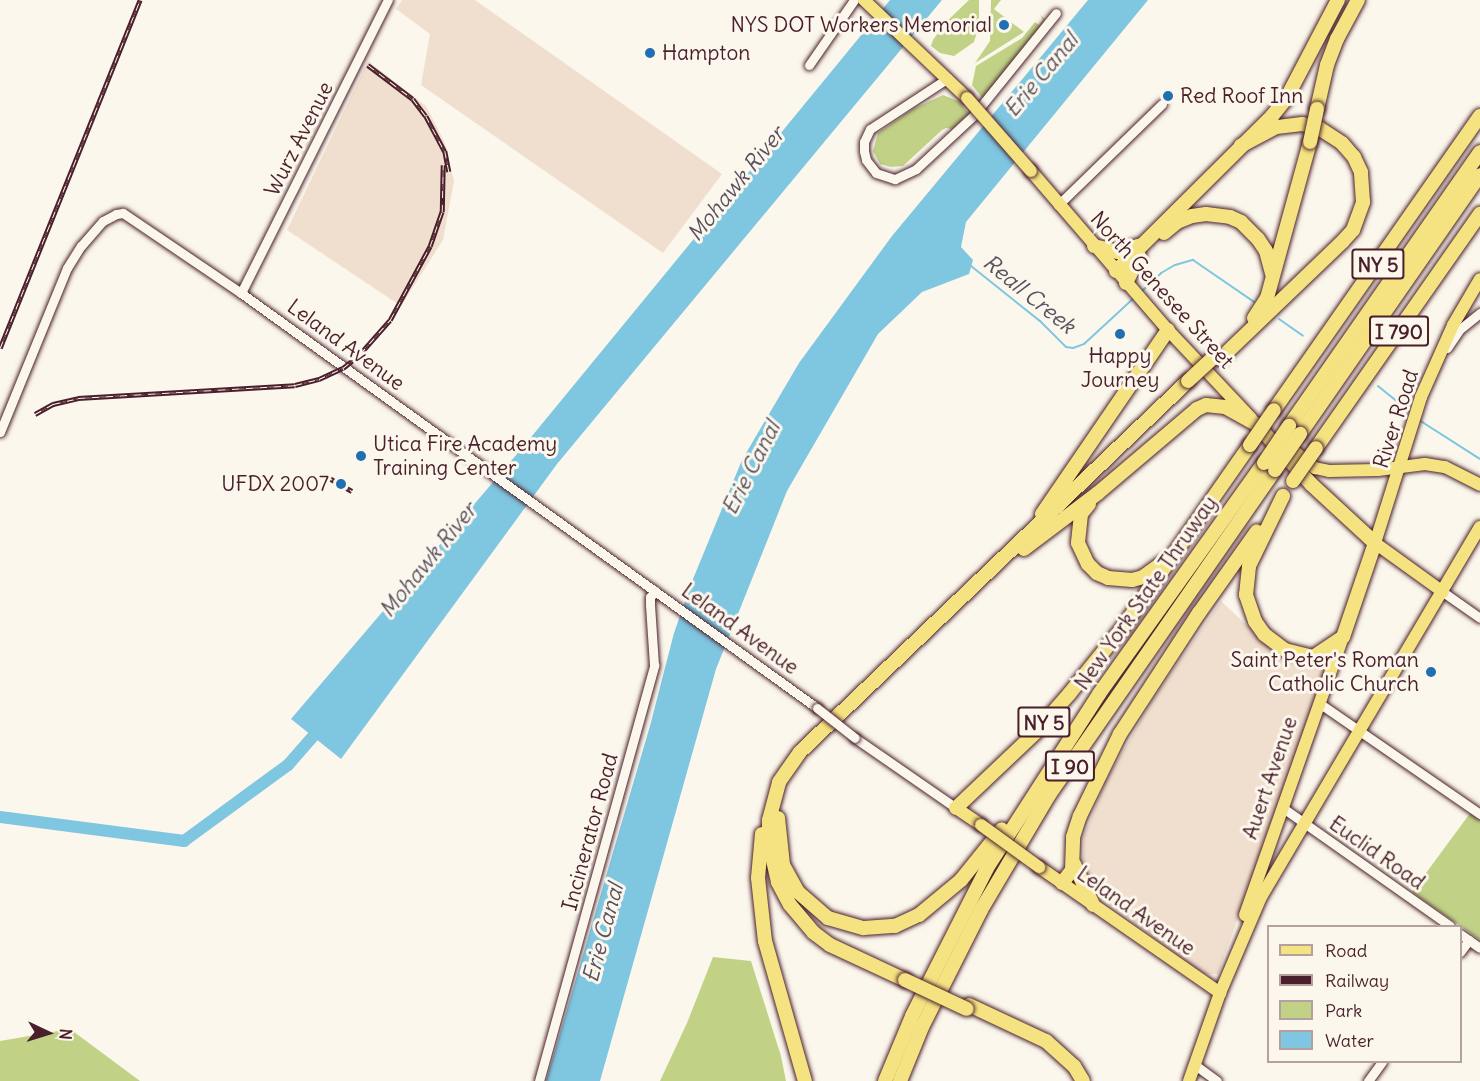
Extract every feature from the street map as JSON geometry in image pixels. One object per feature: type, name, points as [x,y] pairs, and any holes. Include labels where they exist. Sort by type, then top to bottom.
[{"type":"highway","points":[[1116,272],[1140,245],[1286,99],[1338,0]]},
{"type":"highway","points":[[1217,358],[1258,315],[1267,298],[1310,142],[1327,65],[1337,39],[1359,0]]},
{"type":"highway","name":"NY 5","points":[[956,808],[1014,753],[1070,693],[1122,627],[1480,116]]},
{"type":"highway","points":[[906,978],[830,945],[799,918],[778,882],[771,859],[769,820],[779,782],[800,752],[1018,544],[1343,242],[1353,230],[1363,202],[1361,172],[1354,157],[1342,143],[1319,128],[1302,124],[1276,127],[1241,146]]},
{"type":"highway","name":"New York State Thruway","points":[[900,1081],[934,1003],[981,910],[1049,795],[1480,152]]},
{"type":"highway","name":"New York State Thruway","points":[[1294,430],[1480,175]]},
{"type":"highway","points":[[1129,286],[1138,257],[1151,244],[1177,222],[1206,214],[1230,217],[1249,229],[1266,251],[1272,277]]},
{"type":"highway","name":"I 790","points":[[1282,496],[1480,214]]},
{"type":"highway","points":[[1094,246],[1118,252],[1128,251],[1140,245]]},
{"type":"highway","points":[[1018,544],[1168,330]]},
{"type":"highway","points":[[1083,1081],[1074,1066],[1046,1041],[968,1007],[844,947],[808,921],[796,905],[780,873],[775,854],[774,836],[778,813],[793,775],[806,758],[1191,382]]},
{"type":"highway","points":[[1010,560],[1098,493],[1187,417],[1206,405],[1225,406],[1254,420]]},
{"type":"highway","name":"North Genesee Street","points":[[1254,420],[1311,484],[1375,543]]},
{"type":"highway","name":"New York State Thruway","points":[[885,1081],[912,1016],[964,911],[987,868],[1054,760],[1269,466]]},
{"type":"highway","points":[[1098,493],[1082,514],[1078,529],[1081,551],[1097,573],[1107,578],[1132,580],[1149,573],[1175,553]]},
{"type":"highway","points":[[1282,496],[1249,566],[1246,595],[1250,609],[1264,634],[1284,650],[1302,656],[1320,655],[1343,637]]},
{"type":"highway","points":[[1062,883],[1071,875],[1073,837],[1080,816],[1120,734],[1199,613],[1282,496]]},
{"type":"highway","name":"Auert Avenue","points":[[1343,637],[1375,543]]},
{"type":"highway","points":[[778,813],[779,848],[783,865],[798,892],[815,909],[846,925],[872,928],[895,926],[920,915],[960,880],[1054,760]]},
{"type":"highway","points":[[774,799],[767,811],[762,836],[759,907],[765,941],[805,1081]]},
{"type":"highway","points":[[1073,862],[1093,905]]},
{"type":"highway","points":[[910,1081],[934,1003]]},
{"type":"highway","points":[[968,1007],[1045,1046],[1060,1058],[1077,1081]]},
{"type":"main road","name":"North Genesee Street","points":[[867,3],[967,98],[1144,304],[1254,420]]},
{"type":"main road","name":"River Road","points":[[1375,543],[1433,367],[1453,325],[1480,279]]},
{"type":"main road","points":[[1254,420],[1315,468],[1345,472],[1425,464],[1445,467],[1480,485]]},
{"type":"main road","points":[[1189,1081],[1220,993],[1252,915],[1359,729],[1480,527]]},
{"type":"main road","name":"North Genesee Street","points":[[1375,543],[1443,592]]},
{"type":"main road","name":"Auert Avenue","points":[[1220,993],[1343,637]]},
{"type":"main road","name":"Leland Avenue","points":[[956,808],[1220,993]]},
{"type":"street","name":"Wurz Avenue","points":[[241,293],[388,0]]},
{"type":"street","points":[[809,65],[854,0]]},
{"type":"street","points":[[948,78],[870,129],[864,142],[869,166],[886,178],[907,176],[973,116],[1056,13]]},
{"type":"street","points":[[1058,205],[1162,104]]},
{"type":"street","name":"Leland Avenue","points":[[0,432],[63,276],[81,246],[107,218],[116,214],[131,216],[492,473],[817,708],[855,738],[956,808]]},
{"type":"street","points":[[1433,367],[1460,329],[1480,313]]},
{"type":"street","name":"Incinerator Road","points":[[539,1081],[654,664],[650,597],[655,591]]},
{"type":"street","points":[[1443,592],[1478,616]]},
{"type":"street","points":[[1319,703],[1480,814]]},
{"type":"street","name":"Euclid Road","points":[[1283,808],[1447,925]]},
{"type":"street","points":[[1462,935],[1480,948]]},
{"type":"street","points":[[1462,950],[1469,940]]},
{"type":"street","points":[[1368,1081],[1381,1063]]},
{"type":"street","points":[[1195,1065],[1216,1081]]},
{"type":"shaded area","points":[[402,0],[475,0],[722,174],[663,253],[421,85],[430,34],[396,9]]},
{"type":"shaded area","points":[[368,61],[426,106],[444,141],[454,181],[443,240],[401,306],[287,230]]},
{"type":"shaded area","points":[[1221,601],[1275,652],[1326,671],[1218,974],[1202,974],[1097,895],[1087,876],[1083,858],[1084,835],[1106,781],[1151,702]]},
{"type":"green space","points":[[969,0],[979,0],[979,25],[974,42],[954,56],[940,53],[931,46],[933,40],[945,23]]},
{"type":"green space","points":[[991,0],[1001,0],[994,9],[1024,32],[975,63],[990,41]]},
{"type":"green space","points":[[1040,15],[1045,19],[1038,30],[983,99],[972,85],[976,66],[1022,38],[1035,22],[1039,25],[1043,20]]},
{"type":"green space","points":[[943,95],[958,101],[969,114],[952,129],[942,130],[903,166],[891,167],[880,164],[873,151],[878,133],[913,109]]},
{"type":"green space","points":[[1471,812],[1480,818],[1480,940],[1462,925],[1412,892]]},
{"type":"green space","points":[[713,957],[751,961],[781,1056],[786,1081],[660,1081],[687,1023]]},
{"type":"green space","points":[[70,1029],[140,1081],[0,1081],[0,1041]]},
{"type":"water","points":[[890,0],[942,0],[557,464],[341,759],[291,719],[523,447]]},
{"type":"water","name":"Erie Canal","points":[[1088,0],[1148,0],[966,222],[961,247],[973,260],[969,274],[922,292],[878,334],[787,491],[716,669],[600,1081],[546,1081],[650,726],[674,633],[693,579],[742,460],[799,363],[892,236]]},
{"type":"waterway","name":"Reall Creek","points":[[1142,291],[1161,273],[1175,265],[1193,260],[1254,302]]},
{"type":"waterway","name":"Reall Creek","points":[[971,266],[1040,321],[1066,347],[1073,348],[1084,344],[1135,297]]},
{"type":"waterway","name":"Reall Creek","points":[[1279,319],[1303,336]]},
{"type":"waterway","name":"Reall Creek","points":[[1378,386],[1410,412]]},
{"type":"waterway","name":"Reall Creek","points":[[1419,420],[1480,459]]},
{"type":"waterway","name":"Mohawk River","points":[[0,817],[184,841],[288,765],[323,725]]},
{"type":"railway","points":[[0,348],[140,0]]},
{"type":"railway","points":[[368,65],[413,99],[426,116],[445,151],[449,172]]},
{"type":"railway","points":[[35,414],[53,404],[78,398],[295,385],[319,379],[343,368],[360,354],[390,320],[430,246],[442,212],[443,165]]},
{"type":"railway","points":[[326,476],[352,491]]},
{"type":"place","name":"NYS DOT Workers Memorial","points":[[1004,25]]},
{"type":"place","name":"Hampton","points":[[650,53]]},
{"type":"place","name":"Red Roof Inn","points":[[1168,96]]},
{"type":"place","name":"Happy Journey","points":[[1120,334]]},
{"type":"place","name":"Utica Fire Academy Training Center","points":[[361,456]]},
{"type":"place","name":"UFDX 2007","points":[[341,484]]},
{"type":"place","name":"Saint Peter's Roman Catholic Church","points":[[1431,672]]}]
